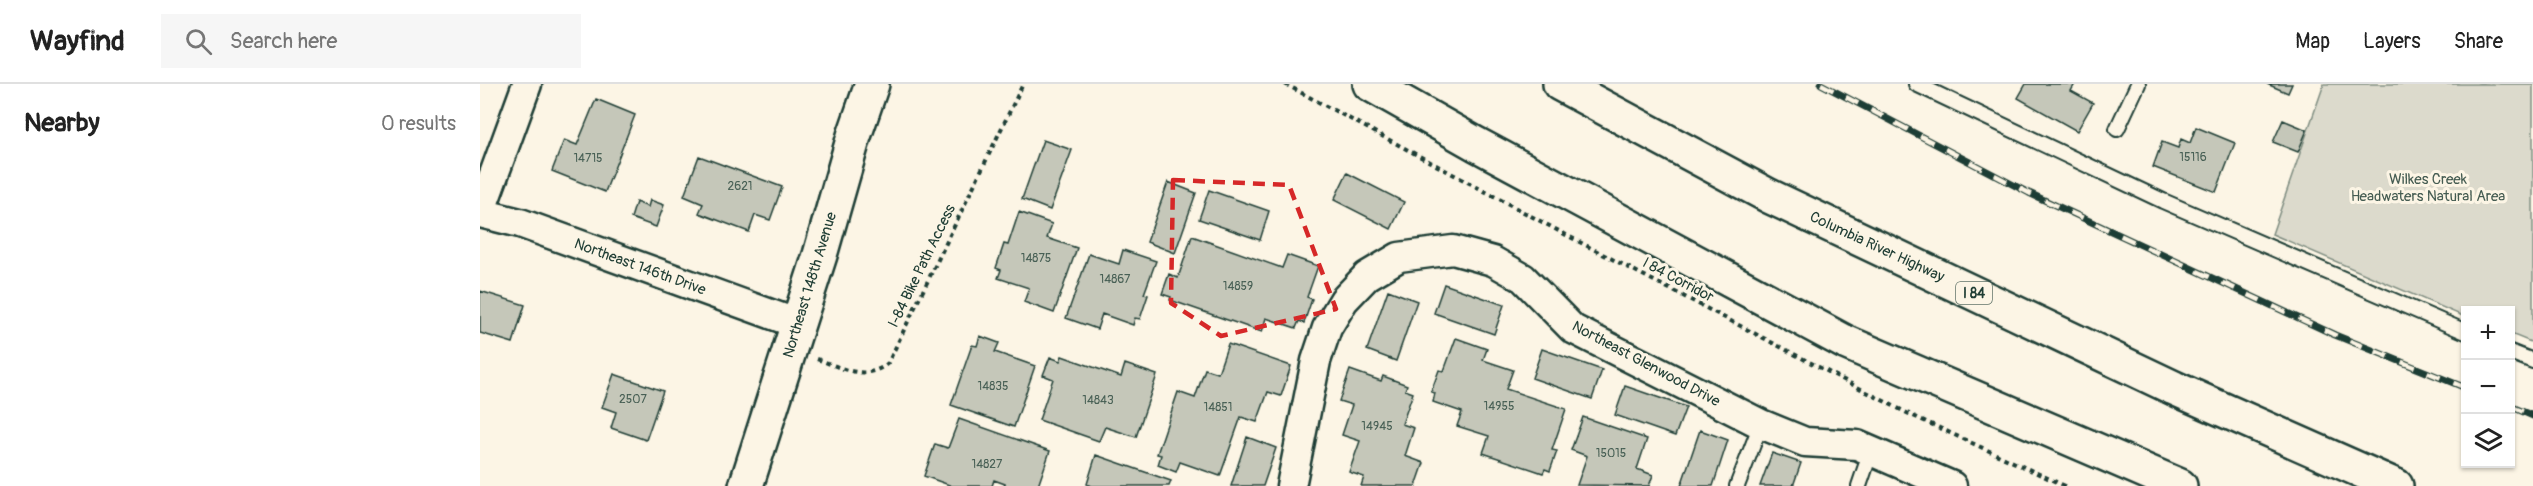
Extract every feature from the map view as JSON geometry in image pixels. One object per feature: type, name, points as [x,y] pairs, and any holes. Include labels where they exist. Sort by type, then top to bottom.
[{"type":"main road","name":"Northeast 148th Avenue","points":[[746,486],[872,84]]},
{"type":"main road","points":[[1370,84],[1476,144],[1845,342],[2180,486]]},
{"type":"main road","name":"Columbia River Highway","points":[[1560,84],[1769,196],[2174,388],[2396,486]]},
{"type":"street","points":[[480,213],[526,84]]},
{"type":"street","name":"Northeast 146th Drive","points":[[480,213],[520,223],[794,337]]},
{"type":"street","name":"Northeast Glenwood Drive","points":[[1291,486],[1316,362],[1327,328],[1344,300],[1367,276],[1399,256],[1453,250],[1493,261],[1523,278],[1573,329],[1761,424],[1805,441],[1857,445],[1952,486]]},
{"type":"lane","points":[[1916,84],[2163,201],[2461,330]]},
{"type":"lane","points":[[2117,129],[2138,84]]},
{"type":"lane","points":[[2515,354],[2533,362]]},
{"type":"lane","points":[[1737,486],[1761,424]]},
{"type":"lane","points":[[1860,486],[1871,451]]},
{"type":"path","name":"I-84 Bike Path Access","points":[[794,337],[841,368],[865,374],[878,372],[888,363],[1023,84]]},
{"type":"path","name":"I 84 Corridor","points":[[1285,84],[1570,237],[1907,413],[2065,486]]},
{"type":"highlighted area","points":[[1173,180],[1289,185],[1336,309],[1221,336],[1171,303]]},
{"type":"green space","name":"Wilkes Creek Headwaters Natural Area","points":[[2324,84],[2533,84],[2533,343],[2515,336],[2515,306],[2461,306],[2461,315],[2272,234]]},
{"type":"building","points":[[2026,84],[2075,84],[2071,91],[2093,103],[2077,131],[2018,98]]},
{"type":"building","points":[[2267,84],[2292,84],[2288,93]]},
{"type":"building","points":[[596,99],[635,115],[605,192],[552,171],[564,140],[577,145]]},
{"type":"building","points":[[2283,120],[2307,130],[2298,152],[2273,142]]},
{"type":"building","points":[[2196,127],[2235,143],[2216,192],[2153,167],[2162,142],[2178,148],[2181,139],[2190,143]]},
{"type":"building","points":[[1043,140],[1072,150],[1050,210],[1022,199]]},
{"type":"building","points":[[699,156],[782,187],[770,220],[755,215],[749,232],[699,213],[703,204],[684,196]]},
{"type":"building","points":[[1347,173],[1404,202],[1391,229],[1334,200]]},
{"type":"building","points":[[1168,182],[1196,193],[1175,253],[1147,242]]},
{"type":"building","points":[[1209,190],[1269,211],[1260,240],[1199,219]]},
{"type":"building","points":[[650,200],[664,205],[656,227],[631,218],[636,202],[648,207]]},
{"type":"building","points":[[1019,212],[1052,224],[1047,238],[1077,248],[1054,313],[1024,302],[1029,288],[998,278],[1001,270],[996,268],[1004,244],[1008,245]]},
{"type":"building","points":[[1192,236],[1282,268],[1287,255],[1318,266],[1307,297],[1312,299],[1304,323],[1299,321],[1296,328],[1266,318],[1262,332],[1170,300],[1171,297],[1162,294],[1169,274],[1178,278]]},
{"type":"building","points":[[1123,250],[1156,261],[1144,294],[1148,295],[1140,319],[1135,318],[1133,325],[1102,314],[1097,329],[1066,318],[1089,254],[1119,264]]},
{"type":"building","points":[[1444,284],[1504,305],[1494,334],[1434,313]]},
{"type":"building","points":[[1388,290],[1417,301],[1396,361],[1367,350]]},
{"type":"building","points":[[480,291],[525,305],[513,343],[480,333]]},
{"type":"building","points":[[980,336],[999,343],[995,352],[1035,366],[1014,427],[951,405],[972,345],[977,346]]},
{"type":"building","points":[[1456,338],[1487,349],[1483,360],[1513,370],[1506,389],[1566,409],[1552,450],[1557,451],[1550,471],[1545,469],[1543,473],[1483,453],[1489,436],[1457,426],[1462,412],[1433,402],[1435,393],[1431,392],[1439,370],[1444,371]]},
{"type":"building","points":[[1228,344],[1291,366],[1281,396],[1268,392],[1257,422],[1241,417],[1220,476],[1180,462],[1176,472],[1158,465],[1161,455],[1157,454],[1178,392],[1195,398],[1205,369],[1218,373]]},
{"type":"building","points":[[1542,349],[1602,370],[1592,399],[1532,378]]},
{"type":"building","points":[[1062,356],[1121,377],[1125,364],[1157,375],[1136,437],[1105,427],[1099,441],[1039,420],[1053,379],[1043,375],[1050,357],[1060,361]]},
{"type":"building","points":[[1350,370],[1381,381],[1383,376],[1407,385],[1405,390],[1413,393],[1402,424],[1414,428],[1405,456],[1424,463],[1416,486],[1361,486],[1364,477],[1349,472],[1360,441],[1342,435],[1352,405],[1339,401]]},
{"type":"building","points":[[614,374],[663,391],[646,440],[611,428],[616,412],[602,407]]},
{"type":"building","points":[[1625,386],[1686,407],[1675,436],[1615,415]]},
{"type":"building","points":[[1583,417],[1647,439],[1637,469],[1653,475],[1649,486],[1577,485],[1587,456],[1571,450]]},
{"type":"building","points":[[959,419],[1050,451],[1038,486],[1004,486],[1005,484],[994,480],[992,486],[952,486],[924,476],[935,444],[948,448]]},
{"type":"building","points":[[1700,430],[1728,440],[1713,486],[1681,486]]},
{"type":"building","points":[[1247,437],[1276,448],[1263,486],[1231,486]]},
{"type":"building","points":[[1772,453],[1801,463],[1793,486],[1760,486]]},
{"type":"building","points":[[1096,455],[1171,481],[1169,486],[1092,486],[1087,484]]},
{"type":"railway","points":[[1821,84],[2029,193],[2335,335],[2461,386]]},
{"type":"railway","points":[[2515,408],[2533,416]]}]
